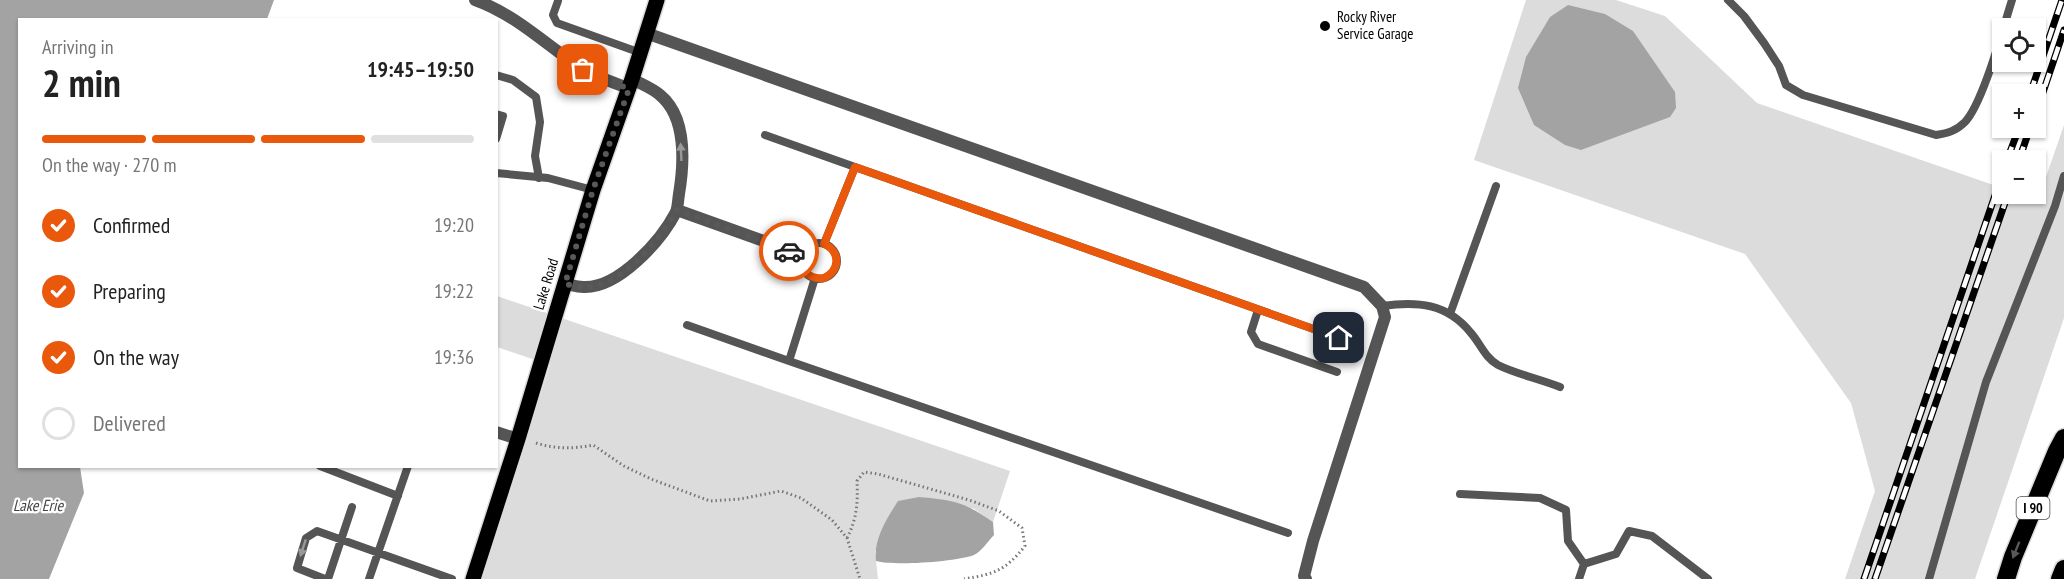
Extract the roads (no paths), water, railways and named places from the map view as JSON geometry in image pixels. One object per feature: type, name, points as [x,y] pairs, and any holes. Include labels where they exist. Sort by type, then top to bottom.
[{"type":"highway","name":"I 90","points":[[2006,579],[2017,546],[2064,438]]},
{"type":"highway","points":[[2060,579],[2064,569]]},
{"type":"main road","name":"Lake Road","points":[[473,579],[593,190],[631,84],[657,0]]},
{"type":"street","points":[[475,0],[487,4],[538,35],[583,70],[661,95],[672,109],[679,127],[682,152],[677,210],[662,234],[642,257],[621,274],[603,283],[585,288],[565,284]]},
{"type":"street","points":[[646,33],[1364,287],[1382,306],[1385,317],[1313,541],[1305,578]]},
{"type":"street","points":[[677,210],[802,255]]},
{"type":"street","points":[[498,433],[518,438]]},
{"type":"lane","points":[[1728,0],[1744,16],[1764,43],[1779,66],[1786,85],[1803,95],[1936,135],[1952,133],[1967,120],[1980,95],[2012,0]]},
{"type":"lane","points":[[558,1],[553,15],[557,23],[641,53]]},
{"type":"lane","points":[[498,76],[513,80],[536,98],[540,122],[535,156],[539,178]]},
{"type":"lane","points":[[498,115],[503,116],[498,132]]},
{"type":"lane","points":[[765,135],[1339,338]]},
{"type":"lane","points":[[824,244],[855,167]]},
{"type":"lane","points":[[498,173],[539,178],[593,190]]},
{"type":"lane","points":[[1929,579],[1986,382],[2055,206],[2064,176]]},
{"type":"lane","points":[[1449,314],[1496,186]]},
{"type":"lane","points":[[824,244],[835,254],[836,266],[830,275],[824,278],[814,278],[804,271],[802,255],[810,246],[824,244]]},
{"type":"lane","points":[[789,361],[814,278]]},
{"type":"lane","points":[[1382,306],[1406,303],[1424,304],[1449,314],[1472,333],[1480,347],[1496,364],[1560,387]]},
{"type":"lane","points":[[1258,310],[1251,332],[1258,344],[1337,372]]},
{"type":"lane","points":[[687,325],[1288,533]]},
{"type":"lane","points":[[325,468],[398,496]]},
{"type":"lane","points":[[369,579],[407,468]]},
{"type":"lane","points":[[1460,494],[1540,498],[1566,510],[1568,541],[1584,564]]},
{"type":"lane","points":[[352,507],[342,540],[327,579],[297,568],[306,538],[318,531],[342,540],[452,579]]},
{"type":"lane","points":[[1584,564],[1616,554],[1629,531],[1652,536],[1708,579]]},
{"type":"lane","points":[[1578,579],[1584,564]]},
{"type":"water","name":"Lake Erie","points":[[0,0],[274,0],[267,18],[18,18],[18,468],[80,468],[84,493],[49,579],[0,579]]},
{"type":"water","points":[[1568,5],[1605,14],[1633,31],[1675,92],[1676,108],[1670,117],[1581,150],[1565,145],[1534,125],[1518,88],[1526,57],[1550,17]]},
{"type":"water","points":[[919,497],[950,501],[974,510],[993,522],[994,535],[977,554],[965,557],[910,563],[876,561],[879,537],[898,501]]},
{"type":"railway","points":[[2033,84],[2062,0]]},
{"type":"railway","points":[[2046,84],[2064,30]]},
{"type":"railway","points":[[2011,150],[2015,138]]},
{"type":"railway","points":[[2022,150],[2027,138]]},
{"type":"railway","points":[[1864,579],[1992,204]]},
{"type":"railway","points":[[1875,579],[2005,204]]},
{"type":"place","name":"Rocky River Service Garage","points":[[1325,26]]}]
